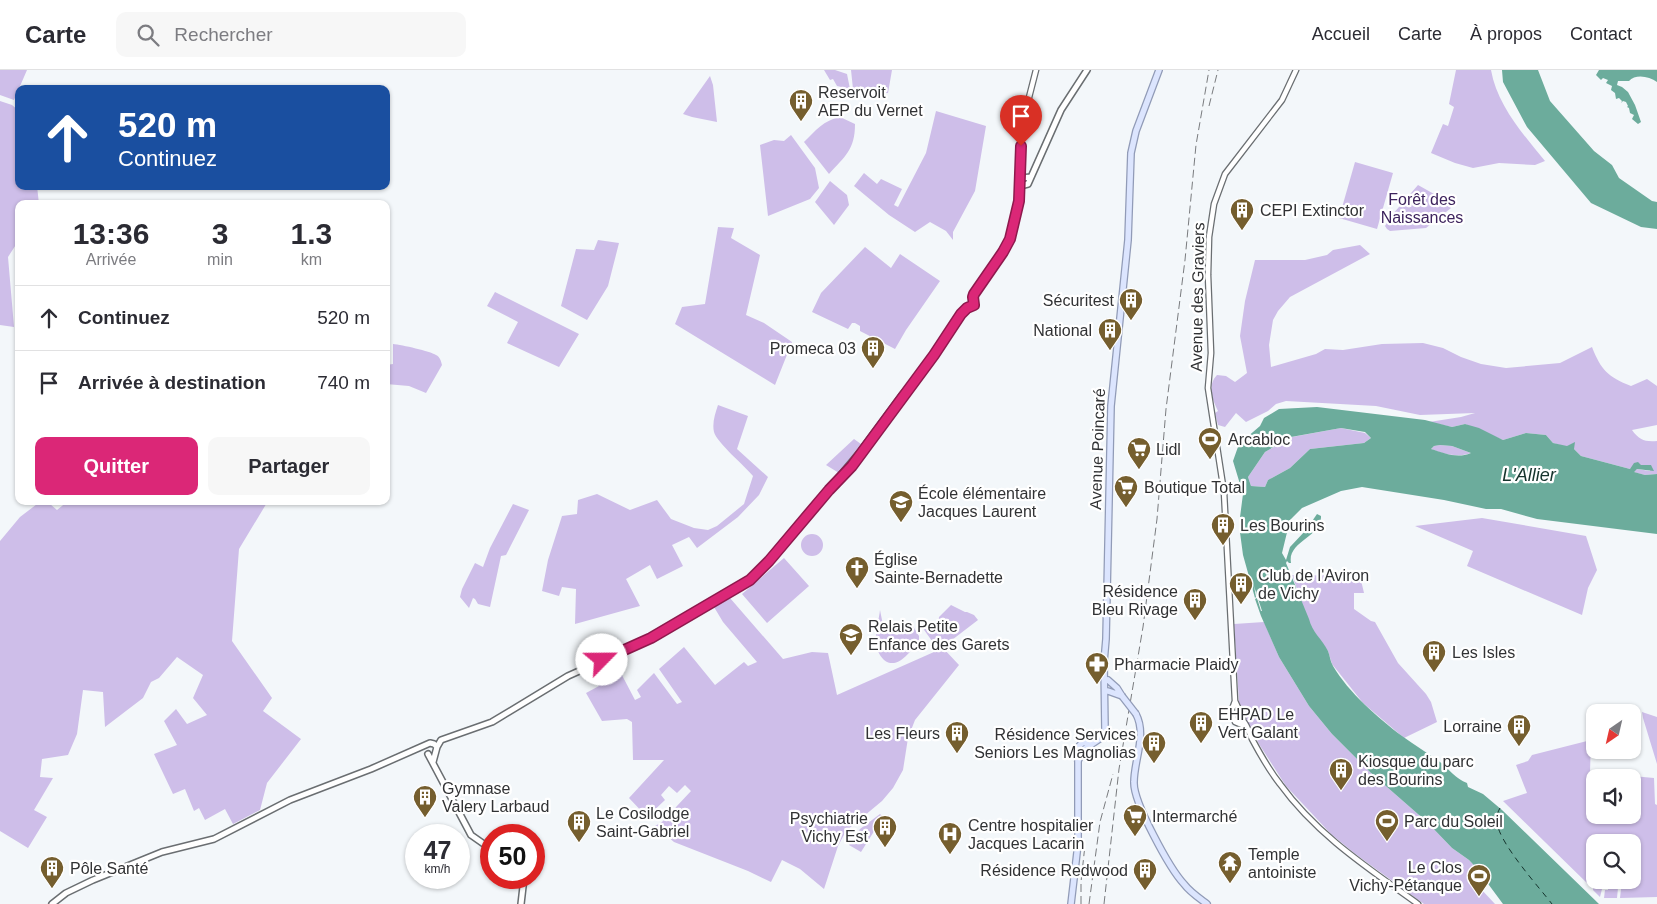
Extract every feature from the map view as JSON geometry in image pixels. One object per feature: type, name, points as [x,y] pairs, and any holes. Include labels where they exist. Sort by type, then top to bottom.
[{"type":"main road","points":[[1020,186],[1028,184],[1061,110],[1087,70]]},
{"type":"main road","name":"Avenue Poincaré","points":[[1105,682],[1111,406],[1126,261],[1131,153],[1136,131],[1159,70]]},
{"type":"main road","points":[[433,762],[434,754],[441,740],[492,722],[568,676],[644,641],[750,580],[769,561],[829,490],[934,355],[961,314],[967,308],[974,305],[974,294],[1007,246],[1018,209],[1020,178],[1031,177]]},
{"type":"main road","points":[[829,490],[865,451],[910,387]]},
{"type":"main road","points":[[1071,904],[1079,830],[1078,761],[1083,747],[1098,739],[1104,732],[1108,691],[1105,682]]},
{"type":"main road","points":[[1105,682],[1117,688],[1136,714],[1140,729],[1134,782],[1136,799],[1172,868],[1184,885],[1207,904]]},
{"type":"main road","points":[[1105,682],[1105,716]]},
{"type":"main road","points":[[1108,691],[1122,696]]},
{"type":"main road","points":[[52,904],[66,893],[93,880],[162,852],[214,839],[290,800],[408,754],[414,749],[432,743],[443,736],[456,735]]},
{"type":"main road","points":[[432,743],[437,748]]},
{"type":"main road","points":[[426,745],[425,750],[471,835],[480,842]]},
{"type":"main road","points":[[428,754],[434,754]]},
{"type":"main road","points":[[519,904],[520,889]]},
{"type":"main road","points":[[519,904],[522,889]]},
{"type":"street","points":[[1020,178],[1024,117],[1036,70]]},
{"type":"street","name":"Avenue des Graviers","points":[[1235,705],[1224,492],[1208,388],[1211,345],[1208,244],[1214,204],[1220,184],[1230,167],[1282,100],[1295,70]]},
{"type":"street","points":[[1235,705],[1231,712],[1235,722],[1240,725],[1244,722]]},
{"type":"street","points":[[1235,705],[1280,785],[1304,813],[1325,835],[1350,856],[1418,904]]},
{"type":"green space","points":[[0,70],[27,70],[20,85],[15,85],[14,100],[0,95]]},
{"type":"green space","points":[[824,70],[835,70],[847,74],[850,89],[837,86],[833,79],[830,80]]},
{"type":"green space","points":[[851,70],[892,70],[888,93],[853,89]]},
{"type":"green space","points":[[1456,70],[1491,70],[1499,95],[1512,119],[1545,161],[1535,165],[1499,163],[1473,168],[1431,153],[1443,124],[1448,126],[1454,107],[1449,104]]},
{"type":"green space","points":[[710,76],[713,85],[717,122],[683,114]]},
{"type":"green space","points":[[0,101],[15,108],[15,190],[37,190],[39,200],[15,200],[15,246],[8,257],[14,327],[0,325]]},
{"type":"green space","points":[[936,111],[986,126],[975,191],[953,232],[953,240],[946,231],[930,222],[915,232],[889,215],[854,186],[864,173],[877,184],[881,179],[902,189],[894,205],[898,207],[926,153]]},
{"type":"green space","points":[[840,117],[855,124],[855,133],[848,152],[829,174],[804,142],[824,123]]},
{"type":"green space","points":[[791,135],[815,168],[819,188],[810,199],[768,216],[760,145],[774,140],[784,141]]},
{"type":"green space","points":[[1355,162],[1393,173],[1377,229],[1339,218]]},
{"type":"green space","points":[[830,181],[847,195],[849,205],[834,225],[815,202]]},
{"type":"green space","name":"Forêt des Naissances","points":[[1418,185],[1443,199],[1451,208],[1426,228],[1390,231],[1385,226]]},
{"type":"green space","points":[[718,227],[734,228],[731,238],[760,255],[746,315],[764,323],[792,342],[775,385],[675,324],[682,307],[705,304]]},
{"type":"green space","points":[[598,240],[619,243],[608,286],[587,320],[561,306],[576,249],[594,250]]},
{"type":"green space","points":[[1360,245],[1370,254],[1290,297],[1278,311],[1273,320],[1269,345],[1271,367],[1316,354],[1325,349],[1343,350],[1382,344],[1423,343],[1443,348],[1481,364],[1506,368],[1560,363],[1592,347],[1602,367],[1616,379],[1631,386],[1647,379],[1657,386],[1657,425],[1632,430],[1643,440],[1657,441],[1657,474],[1645,475],[1633,472],[1637,469],[1650,471],[1651,465],[1641,465],[1630,469],[1581,456],[1574,449],[1553,443],[1546,435],[1526,433],[1503,440],[1465,424],[1452,427],[1429,422],[1475,413],[1420,415],[1376,406],[1286,401],[1276,404],[1268,411],[1246,422],[1236,413],[1225,427],[1218,425],[1215,413],[1218,411],[1211,388],[1214,379],[1217,375],[1226,376],[1235,382],[1247,373],[1240,336],[1245,301],[1255,260],[1305,260],[1327,255],[1333,250]]},
{"type":"green space","points":[[865,247],[891,268],[900,254],[940,281],[895,349],[860,331],[860,326],[855,323],[852,323],[848,329],[812,312],[821,293]]},
{"type":"green space","points":[[495,292],[579,334],[559,367],[507,343],[518,322],[487,306]]},
{"type":"green space","points":[[393,344],[436,355],[442,365],[426,393],[409,386],[390,384],[390,364],[393,364]]},
{"type":"green space","points":[[718,405],[748,416],[737,449],[768,477],[759,495],[738,517],[697,548],[689,537],[672,545],[683,566],[657,579],[650,565],[626,579],[640,606],[575,624],[576,589],[562,587],[559,596],[542,591],[548,560],[562,516],[577,514],[578,500],[597,494],[630,510],[657,500],[671,519],[694,528],[708,530],[717,526],[744,504],[753,476],[716,437],[713,425]]},
{"type":"green space","points":[[1341,428],[1365,433],[1371,438],[1364,443],[1310,449],[1290,468],[1268,480],[1265,487],[1251,486],[1248,477],[1265,452],[1292,437]]},
{"type":"green space","points":[[854,439],[861,444],[839,473],[826,465]]},
{"type":"green space","points":[[1434,446],[1452,446],[1471,453],[1446,454],[1431,449]]},
{"type":"green space","points":[[513,504],[529,510],[506,555],[501,556],[490,607],[478,604],[473,598],[469,608],[460,597],[462,589],[475,563],[483,567],[490,548]]},
{"type":"green space","points":[[36,505],[51,505],[57,510],[63,505],[266,505],[239,549],[232,641],[272,698],[263,711],[301,739],[267,783],[260,810],[233,824],[225,809],[205,820],[199,808],[194,811],[185,789],[173,794],[154,754],[177,745],[164,721],[176,709],[187,724],[207,715],[193,698],[203,675],[177,657],[159,678],[151,682],[143,698],[105,727],[103,692],[83,690],[77,734],[68,755],[42,759],[40,777],[53,778],[34,810],[47,817],[28,848],[0,831],[0,541],[20,517]]},
{"type":"green space","points":[[1482,518],[1586,536],[1597,570],[1588,588],[1582,615],[1467,566],[1473,551],[1415,526]]},
{"type":"green space","points":[[812,534],[820,537],[823,545],[820,553],[812,556],[804,553],[801,545],[804,537]]},
{"type":"green space","points":[[784,558],[809,586],[767,623],[742,594]]},
{"type":"green space","points":[[1292,575],[1360,576],[1364,593],[1354,593],[1354,609],[1375,622],[1398,663],[1431,702],[1437,722],[1404,738],[1363,703],[1332,664],[1328,651],[1310,626]]},
{"type":"green space","points":[[730,598],[783,659],[812,652],[828,653],[837,695],[943,648],[959,665],[915,720],[908,738],[903,770],[893,788],[882,801],[846,831],[838,846],[824,889],[800,869],[782,860],[771,882],[674,842],[655,826],[662,822],[691,791],[685,785],[677,793],[669,786],[661,795],[665,800],[647,817],[629,798],[664,760],[633,760],[632,722],[627,719],[602,721],[586,693],[599,686],[589,668],[613,658],[635,700],[641,697],[637,690],[654,673],[677,704],[682,702],[659,669],[684,647],[715,685],[744,662],[748,666],[757,662],[723,622],[714,607]]},
{"type":"green space","points":[[951,605],[974,615],[978,620],[948,643],[932,641],[922,627],[937,631],[939,617]]},
{"type":"green space","points":[[880,610],[884,630],[897,635],[909,629],[911,623],[919,636],[919,641],[908,654],[894,663],[884,660],[879,654],[877,647],[876,634]]},
{"type":"green space","points":[[1264,622],[1279,657],[1309,706],[1332,734],[1371,773],[1427,822],[1452,848],[1469,860],[1486,878],[1486,881],[1480,888],[1495,904],[1424,904],[1331,834],[1286,786],[1259,744],[1239,702],[1234,624]]},
{"type":"green space","points":[[1642,712],[1657,717],[1657,764],[1643,718]]},
{"type":"green space","points":[[1586,741],[1586,759],[1590,759],[1590,769],[1586,769],[1586,824],[1641,824],[1641,777],[1654,778],[1655,804],[1657,805],[1657,897],[1620,898],[1621,889],[1641,889],[1641,834],[1586,834],[1586,882],[1503,801],[1527,793],[1516,765],[1528,761],[1532,755]]},
{"type":"green space","points":[[880,814],[883,817],[861,852],[849,845],[860,829]]},
{"type":"green space","points":[[1602,889],[1600,897],[1593,890]]},
{"type":"green space","points":[[1618,889],[1617,898],[1604,898],[1605,890]]},
{"type":"water","points":[[1502,70],[1538,70],[1550,101],[1594,151],[1612,165],[1619,178],[1652,201],[1657,202],[1657,229],[1641,227],[1591,203],[1527,127],[1503,82]]},
{"type":"water","points":[[1599,70],[1657,70],[1657,82],[1650,78],[1642,77],[1635,77],[1629,81],[1618,81],[1617,85],[1628,92],[1641,122],[1638,124],[1632,119],[1634,115],[1630,113],[1626,102],[1623,101],[1621,103],[1622,101],[1619,98],[1616,99],[1615,93],[1611,90],[1612,86],[1606,83],[1608,80],[1603,78],[1601,80],[1596,75]]},
{"type":"water","name":"L'Allier","points":[[1317,407],[1425,420],[1452,427],[1465,424],[1479,428],[1503,440],[1526,433],[1546,435],[1553,443],[1567,446],[1575,442],[1574,449],[1581,456],[1630,469],[1634,463],[1638,462],[1641,465],[1651,465],[1654,471],[1637,469],[1634,472],[1645,475],[1657,474],[1657,534],[1537,519],[1501,509],[1486,509],[1444,500],[1362,487],[1341,491],[1302,508],[1290,520],[1282,553],[1286,560],[1290,547],[1306,530],[1317,514],[1321,516],[1320,523],[1316,529],[1294,549],[1291,563],[1287,561],[1286,563],[1312,628],[1326,647],[1332,664],[1347,686],[1383,721],[1440,762],[1467,783],[1468,787],[1483,794],[1502,810],[1599,904],[1503,904],[1486,881],[1486,878],[1469,860],[1452,848],[1427,822],[1371,773],[1332,734],[1309,706],[1279,657],[1261,616],[1255,599],[1257,598],[1262,611],[1254,586],[1255,598],[1243,555],[1239,525],[1243,494],[1233,461],[1239,444],[1260,426],[1264,418],[1279,409]],"holes":[[[1341,428],[1365,432],[1371,438],[1364,443],[1310,449],[1290,468],[1268,480],[1265,487],[1251,486],[1248,477],[1265,452],[1291,437]],[[1434,446],[1452,446],[1471,453],[1456,455],[1431,449]]]},
{"type":"ferry route","points":[[1500,808],[1497,821],[1505,842],[1520,865],[1552,904]]},
{"type":"railway","points":[[1104,904],[1119,769],[1143,627],[1157,519],[1166,409],[1185,260],[1196,145],[1209,70]]},
{"type":"railway","points":[[1209,106],[1218,70]]},
{"type":"railway","points":[[1089,904],[1100,822],[1113,774]]},
{"type":"railway","points":[[1081,904],[1085,845]]},
{"type":"place","name":"Reservoit AEP du Vernet","points":[[801,122]]},
{"type":"place","name":"CEPI Extinctor","points":[[1242,231]]},
{"type":"place","name":"Sécuritest","points":[[1131,321]]},
{"type":"place","name":"National","points":[[1110,351]]},
{"type":"place","name":"Promeca 03","points":[[873,369]]},
{"type":"place","name":"Arcabloc","points":[[1210,460]]},
{"type":"place","name":"Lidl","points":[[1139,470]]},
{"type":"place","name":"Boutique Total","points":[[1126,508]]},
{"type":"place","name":"École élémentaire Jacques Laurent","points":[[901,523]]},
{"type":"place","name":"Les Bourins","points":[[1223,546]]},
{"type":"place","name":"Église Sainte-Bernadette","points":[[857,589]]},
{"type":"place","name":"Club de l'Aviron de Vichy","points":[[1241,605]]},
{"type":"place","name":"Résidence Bleu Rivage","points":[[1195,621]]},
{"type":"place","name":"Relais Petite Enfance des Garets","points":[[851,656]]},
{"type":"place","name":"Les Isles","points":[[1434,673]]},
{"type":"place","name":"Pharmacie Plaidy","points":[[1097,685]]},
{"type":"place","name":"EHPAD Le Vert Galant","points":[[1201,744]]},
{"type":"place","name":"Lorraine","points":[[1519,747]]},
{"type":"place","name":"Les Fleurs","points":[[957,754]]},
{"type":"place","name":"Résidence Services Seniors Les Magnolias","points":[[1154,764]]},
{"type":"place","name":"Kiosque du parc des Bourins","points":[[1341,791]]},
{"type":"place","name":"Gymnase Valery Larbaud","points":[[425,818]]},
{"type":"place","name":"Intermarché","points":[[1135,837]]},
{"type":"place","name":"Parc du Soleil","points":[[1387,842]]},
{"type":"place","name":"Le Cosilodge Saint-Gabriel","points":[[579,843]]},
{"type":"place","name":"Psychiatrie Vichy Est","points":[[885,848]]},
{"type":"place","name":"Centre hospitalier Jacques Lacarin","points":[[950,855]]},
{"type":"place","name":"Temple antoiniste","points":[[1230,884]]},
{"type":"place","name":"Pôle Santé","points":[[52,889]]},
{"type":"place","name":"Résidence Redwood","points":[[1145,891]]},
{"type":"place","name":"Le Clos Vichy-Pétanque","points":[[1479,897]]},
{"type":"route","points":[[602,660],[651,638],[750,580],[769,561],[865,451],[951,331],[961,314],[971,305],[974,305],[972,300],[974,294],[1007,246],[1019,201],[1021,146]]}]
